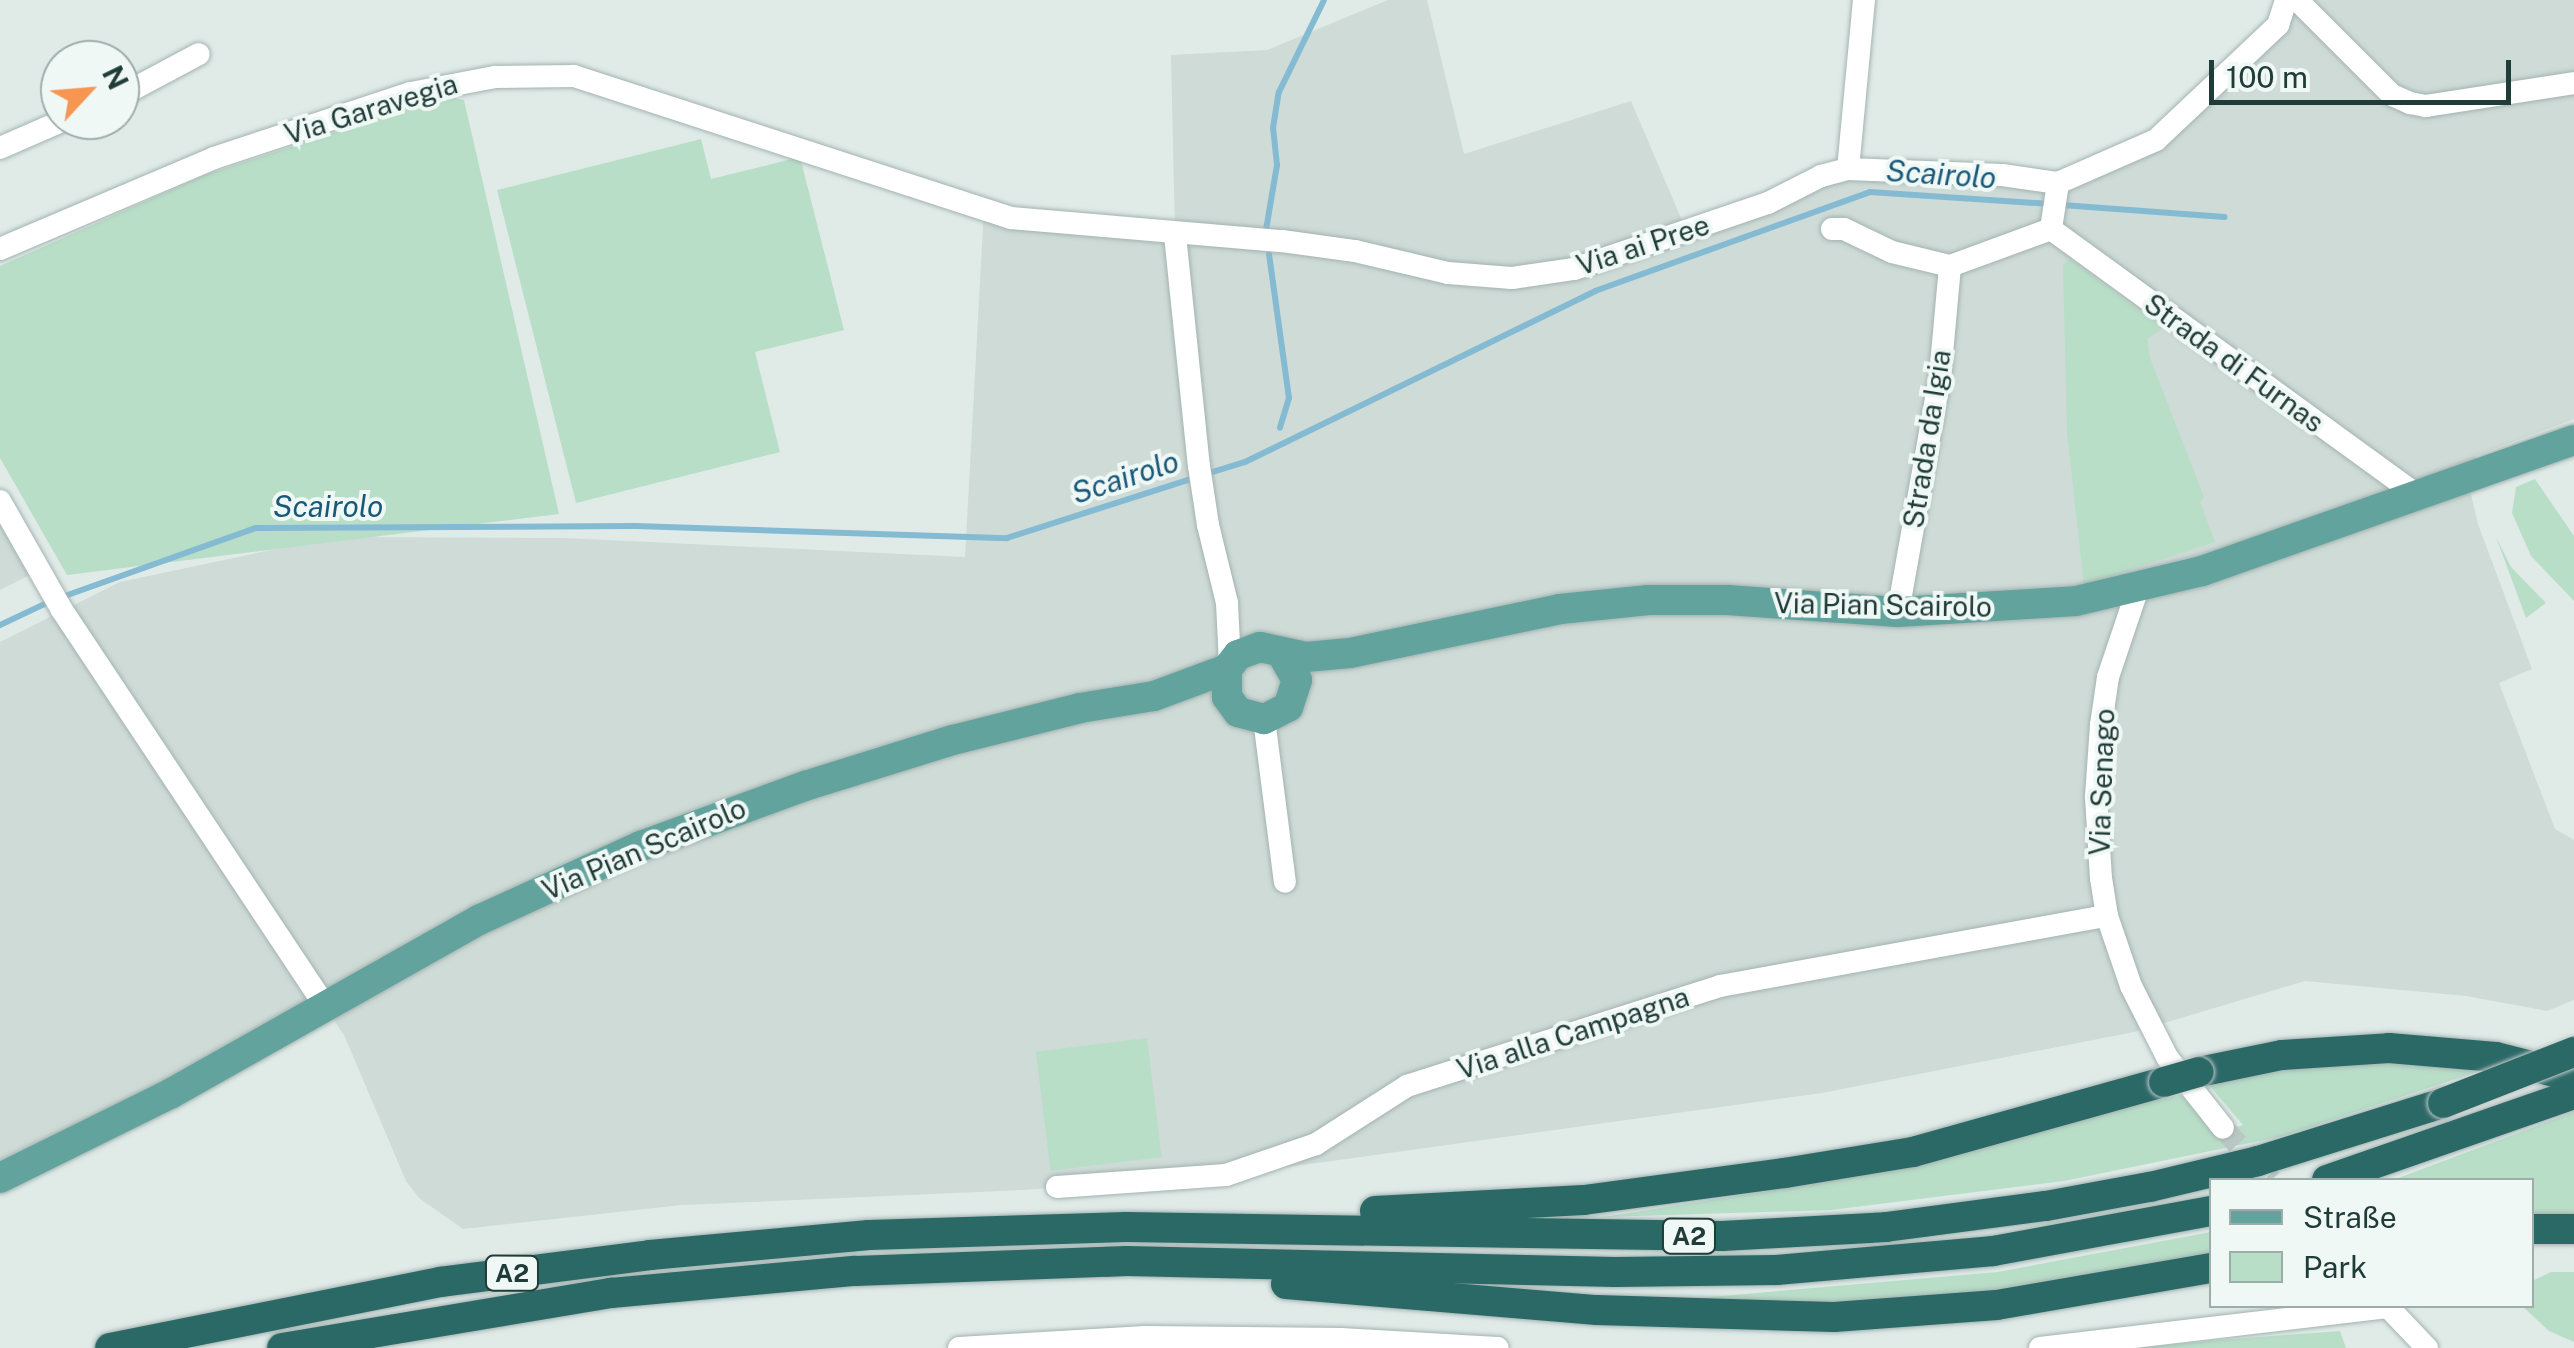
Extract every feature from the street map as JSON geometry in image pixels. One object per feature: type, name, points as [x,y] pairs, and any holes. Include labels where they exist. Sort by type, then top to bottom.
[{"type":"highway","points":[[919,1232],[1025,1211],[1416,1211],[1660,1191],[1913,1152],[2199,1072],[2282,1055],[2389,1048],[2496,1058],[2574,1076]]},
{"type":"highway","name":"A2","points":[[110,1348],[440,1282],[650,1256],[919,1232],[1198,1227],[1636,1237],[1886,1227],[2028,1209],[2150,1187],[2258,1161],[2443,1103],[2574,1052]]},
{"type":"highway","points":[[2334,1178],[2574,1094]]},
{"type":"highway","name":"A2","points":[[282,1348],[611,1293],[939,1266],[1182,1262],[1561,1272],[1777,1270],[1993,1251],[2209,1212]]},
{"type":"highway","points":[[2534,1229],[2574,1232]]},
{"type":"highway","points":[[939,1266],[1036,1280],[1221,1280],[1597,1310],[1780,1317],[1890,1315],[1998,1304],[2209,1269]]},
{"type":"main road","name":"Via Pian Scairolo","points":[[1350,654],[1560,610],[1650,600],[1727,600],[1898,612],[2036,606],[2138,588],[2305,538],[2574,440]]},
{"type":"main road","points":[[1154,696],[1228,666],[1248,648],[1260,646],[1282,654],[1350,654]]},
{"type":"main road","points":[[1282,654],[1295,670],[1296,691]]},
{"type":"main road","points":[[1228,666],[1225,688],[1232,705],[1246,716],[1264,719],[1281,713],[1296,691],[1350,654]]},
{"type":"main road","name":"Via Pian Scairolo","points":[[0,1178],[170,1094],[479,920],[641,846],[749,804],[971,735],[1154,696]]},
{"type":"main road","points":[[1154,696],[1232,705]]},
{"type":"street","points":[[1848,168],[1864,0]]},
{"type":"street","points":[[1832,229],[1844,229],[1892,252],[1950,266],[2050,229],[2058,183],[2156,140],[2278,25],[2286,0]]},
{"type":"street","points":[[2297,0],[2392,94],[2410,102],[2444,104],[2574,83]]},
{"type":"street","points":[[140,86],[200,54]]},
{"type":"street","name":"Via Garavegia","points":[[0,250],[214,158],[411,92],[496,77],[574,76],[984,210]]},
{"type":"street","points":[[0,148],[40,130]]},
{"type":"street","name":"Via ai Pree","points":[[984,210],[1011,218],[1355,251],[1448,273],[1540,276],[1686,232],[1768,203],[1821,176],[1848,168],[2002,175],[2058,183]]},
{"type":"street","name":"Strada di Furnas","points":[[2050,229],[2418,496]]},
{"type":"street","points":[[1175,234],[1199,466],[1227,603],[1228,666]]},
{"type":"street","name":"Strada da Igia","points":[[1898,612],[1929,444],[1950,266]]},
{"type":"street","points":[[0,501],[62,610],[324,1004]]},
{"type":"street","name":"Via Senago","points":[[2138,588],[2108,677],[2101,725],[2097,851],[2107,916],[2131,986],[2167,1057],[2223,1128]]},
{"type":"street","points":[[1264,719],[1285,882]]},
{"type":"street","name":"Via alla Campagna","points":[[1057,1187],[1226,1174],[1316,1144],[1407,1086],[1720,986],[2107,916]]},
{"type":"street","points":[[2040,1348],[2371,1308]]},
{"type":"street","points":[[2390,1308],[2427,1348]]},
{"type":"street","points":[[959,1348],[1145,1337],[1360,1340],[1498,1348]]},
{"type":"shaded area","points":[[1388,0],[1427,0],[1464,154],[1631,101],[1687,232],[1848,169],[2058,183],[2156,139],[2286,0],[2574,0],[2574,419],[2475,456],[2484,470],[2467,477],[2478,524],[2532,669],[2499,683],[2555,829],[2574,840],[2574,1000],[2547,1011],[2466,996],[2305,981],[2134,1032],[1822,1093],[1332,1161],[1226,1175],[1023,1190],[682,1205],[463,1229],[419,1198],[406,1181],[344,1035],[323,1004],[0,1178],[0,642],[120,582],[332,537],[565,538],[965,557],[984,209],[1175,234],[1171,55],[1267,50]]},
{"type":"shaded area","points":[[0,501],[40,570],[0,590]]},
{"type":"green space","points":[[446,96],[464,100],[559,514],[67,575],[0,458],[0,266],[205,175]]},
{"type":"green space","points":[[701,139],[711,179],[800,157],[844,330],[755,352],[780,452],[576,503],[497,190]]},
{"type":"green space","points":[[2070,259],[2163,328],[2147,339],[2150,358],[2204,497],[2200,502],[2215,542],[2084,585],[2067,432],[2063,265]]},
{"type":"green space","points":[[2535,479],[2574,536],[2574,601],[2531,556],[2512,513],[2516,487]]},
{"type":"green space","points":[[2496,537],[2511,567],[2546,603],[2526,618]]},
{"type":"green space","points":[[1147,1038],[1162,1157],[1050,1171],[1036,1052]]},
{"type":"green space","points":[[2378,1060],[2483,1070],[2279,1137],[2064,1181],[1831,1210],[1603,1217],[1819,1183],[2178,1092],[2215,1133],[2243,1125],[2208,1084],[2273,1069]]},
{"type":"green space","points":[[2574,1112],[2574,1217],[2534,1216],[2534,1178],[2398,1178]]},
{"type":"green space","points":[[2209,1232],[2209,1256],[1988,1294],[1821,1304],[1687,1299],[1998,1272]]},
{"type":"green space","points":[[2551,1272],[2574,1272],[2574,1342],[2549,1331],[2524,1308],[2534,1308],[2534,1280]]},
{"type":"green space","points":[[2340,1331],[2346,1348],[2132,1348],[2219,1340]]},
{"type":"waterway","points":[[1266,230],[1277,165],[1273,128],[1279,92],[1324,0]]},
{"type":"waterway","name":"Scairolo","points":[[1206,474],[1245,462],[1595,291],[1870,192],[2049,204]]},
{"type":"waterway","name":"Scairolo","points":[[2062,205],[2225,217]]},
{"type":"waterway","points":[[1269,254],[1289,398],[1280,428]]},
{"type":"waterway","name":"Scairolo","points":[[62,597],[256,528],[636,526],[1007,538],[1194,478]]},
{"type":"waterway","name":"Scairolo","points":[[0,625],[51,601]]},
{"type":"tunnel","points":[[2223,1128],[2269,1178]]}]
